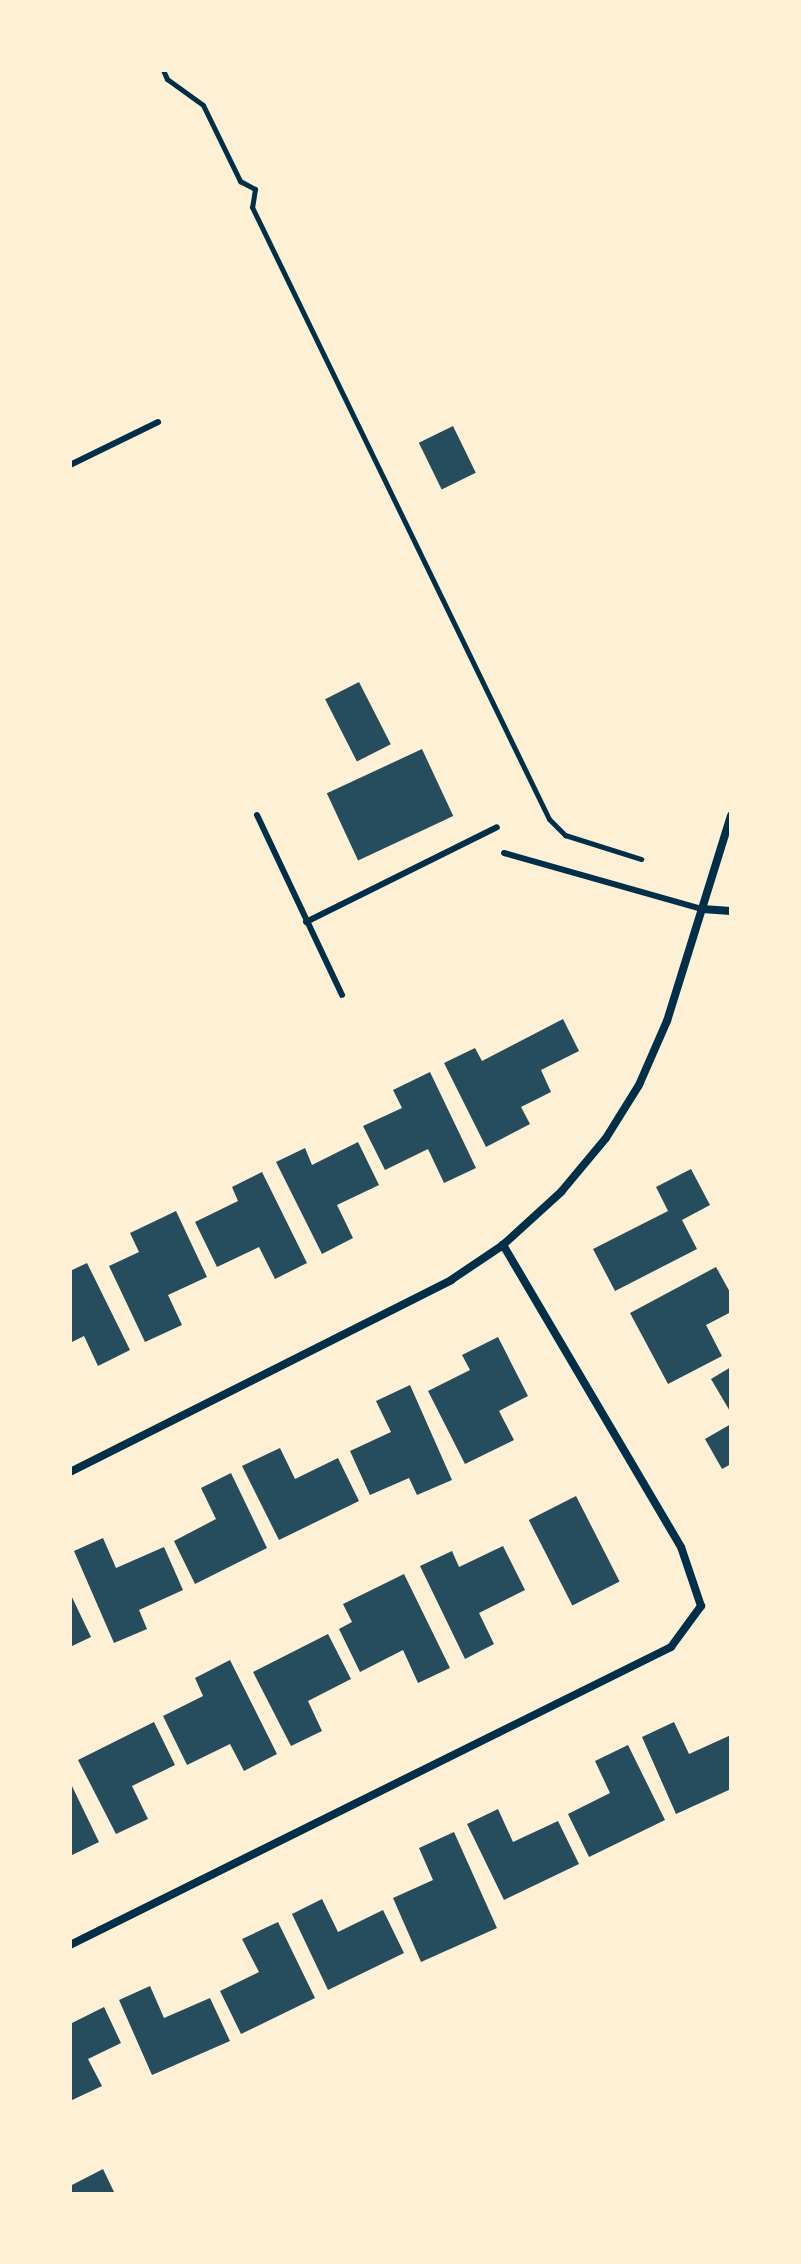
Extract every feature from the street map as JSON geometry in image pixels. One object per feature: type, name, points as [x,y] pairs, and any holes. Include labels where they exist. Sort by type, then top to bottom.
[{"type":"street","points":[[70,1472],[451,1280],[503,1245],[561,1192],[606,1138],[639,1085],[667,1021],[731,816]]},
{"type":"street","points":[[702,909],[731,911]]},
{"type":"street","points":[[70,1945],[671,1647],[701,1606],[681,1547],[503,1245]]},
{"type":"lane","points":[[70,465],[158,422]]},
{"type":"lane","points":[[257,815],[342,995]]},
{"type":"lane","points":[[306,922],[497,827]]},
{"type":"lane","points":[[504,853],[702,909]]},
{"type":"path","points":[[163,70],[167,79],[203,105],[240,181],[255,189],[252,207],[549,819],[565,835],[641,859]]},
{"type":"building","points":[[453,426],[476,473],[442,489],[419,443]]},
{"type":"building","points":[[359,682],[391,744],[357,762],[325,699]]},
{"type":"building","points":[[422,749],[453,816],[358,860],[327,793]]},
{"type":"building","points":[[563,1019],[579,1051],[541,1070],[551,1092],[521,1107],[530,1124],[486,1147],[444,1063],[475,1048],[482,1061]]},
{"type":"building","points":[[430,1072],[476,1168],[444,1183],[428,1149],[385,1170],[363,1126],[402,1108],[393,1090]]},
{"type":"building","points":[[358,1142],[379,1185],[337,1205],[353,1238],[322,1254],[276,1162],[305,1148],[312,1165]]},
{"type":"building","points":[[691,1169],[710,1205],[682,1220],[697,1249],[615,1291],[593,1249],[668,1211],[656,1187]]},
{"type":"building","points":[[262,1172],[307,1263],[275,1279],[259,1247],[217,1267],[195,1222],[238,1201],[232,1187]]},
{"type":"building","points":[[176,1211],[207,1277],[168,1295],[182,1325],[145,1342],[109,1266],[139,1252],[130,1233]]},
{"type":"building","points":[[87,1263],[130,1350],[98,1366],[84,1336],[70,1343],[70,1271]]},
{"type":"building","points":[[716,1267],[731,1294],[731,1312],[706,1325],[722,1356],[668,1384],[630,1313]]},
{"type":"building","points":[[498,1337],[528,1396],[499,1411],[514,1440],[465,1464],[428,1391],[470,1370],[462,1355]]},
{"type":"building","points":[[731,1367],[731,1413],[711,1379]]},
{"type":"building","points":[[410,1385],[452,1480],[417,1495],[409,1478],[370,1495],[350,1451],[391,1432],[376,1401]]},
{"type":"building","points":[[731,1424],[731,1464],[722,1469],[705,1439]]},
{"type":"building","points":[[280,1448],[295,1479],[338,1458],[359,1501],[279,1540],[242,1466]]},
{"type":"building","points":[[231,1473],[267,1548],[195,1584],[174,1541],[216,1519],[201,1488]]},
{"type":"building","points":[[576,1496],[620,1582],[572,1606],[529,1520]]},
{"type":"building","points":[[103,1538],[116,1568],[164,1547],[183,1590],[139,1610],[147,1629],[114,1643],[74,1551]]},
{"type":"building","points":[[503,1546],[525,1590],[479,1613],[494,1644],[465,1659],[420,1566],[452,1551],[459,1567]]},
{"type":"building","points":[[404,1574],[450,1668],[418,1683],[403,1650],[360,1672],[339,1629],[352,1622],[343,1604]]},
{"type":"building","points":[[70,1593],[91,1637],[70,1647]]},
{"type":"building","points":[[328,1634],[351,1679],[308,1701],[322,1731],[291,1746],[253,1672]]},
{"type":"building","points":[[230,1660],[277,1754],[244,1771],[230,1744],[187,1765],[163,1716],[203,1696],[195,1678]]},
{"type":"building","points":[[154,1722],[175,1765],[132,1786],[148,1819],[116,1834],[78,1760]]},
{"type":"building","points":[[674,1722],[689,1754],[731,1735],[731,1789],[676,1814],[642,1737]]},
{"type":"building","points":[[628,1745],[665,1820],[589,1857],[568,1814],[610,1793],[595,1761]]},
{"type":"building","points":[[70,1782],[99,1842],[70,1856]]},
{"type":"building","points":[[498,1809],[513,1842],[558,1821],[579,1864],[504,1900],[467,1824]]},
{"type":"building","points":[[454,1832],[497,1928],[421,1962],[393,1898],[433,1880],[419,1848]]},
{"type":"building","points":[[322,1899],[338,1932],[383,1910],[404,1953],[328,1990],[292,1914]]},
{"type":"building","points":[[278,1922],[315,1998],[241,2034],[220,1991],[259,1972],[242,1939]]},
{"type":"building","points":[[150,1986],[164,2018],[210,1998],[230,2041],[152,2075],[119,2000]]},
{"type":"building","points":[[104,2007],[121,2043],[88,2059],[102,2086],[70,2101],[70,2024]]},
{"type":"building","points":[[103,2169],[115,2194],[70,2194],[70,2186]]}]
